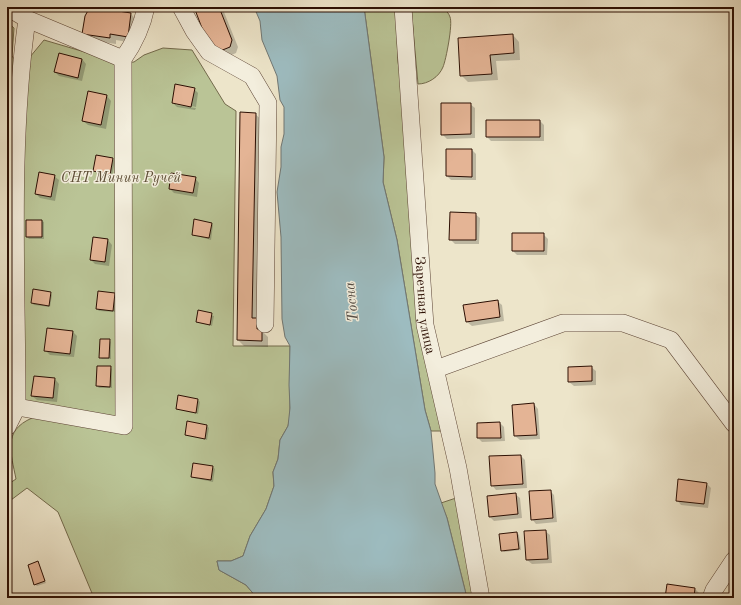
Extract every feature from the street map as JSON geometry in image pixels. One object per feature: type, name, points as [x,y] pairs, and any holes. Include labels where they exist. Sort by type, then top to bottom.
[{"type":"street","points":[[7,7],[27,19],[123,59]]},
{"type":"street","points":[[17,407],[124,426],[123,59],[134,43],[142,26],[146,7]]},
{"type":"street","points":[[182,7],[194,31],[209,52],[252,76],[268,103],[265,324]]},
{"type":"street","name":"Заречная улица","points":[[403,7],[425,325],[458,468],[481,598]]},
{"type":"street","points":[[7,427],[17,407],[16,135],[22,56],[27,19]]},
{"type":"street","points":[[436,369],[563,324],[623,323],[671,340],[734,424]]},
{"type":"street","points":[[711,598],[714,590],[734,560]]},
{"type":"green space","points":[[364,7],[396,7],[398,62],[404,100],[443,431],[431,431],[425,410],[397,240],[383,182],[384,157]]},
{"type":"green space","points":[[411,7],[443,7],[449,14],[451,21],[449,42],[443,67],[436,77],[422,84],[418,84]]},
{"type":"green space","name":"СНТ Минин Ручей","points":[[7,22],[14,28],[12,56],[17,63],[25,63],[44,40],[122,63],[134,62],[144,55],[163,48],[192,50],[225,104],[236,111],[233,346],[290,346],[290,417],[288,426],[280,440],[278,459],[273,472],[274,486],[266,509],[250,536],[243,556],[231,561],[217,561],[219,570],[246,585],[257,598],[94,598],[58,512],[27,488],[7,503],[7,485],[16,479],[11,452],[12,436],[22,423],[32,418],[7,411]]},
{"type":"green space","points":[[456,498],[477,598],[467,598],[447,518],[441,503]]},
{"type":"water","name":"Тосна","points":[[254,7],[364,7],[384,157],[383,182],[397,240],[425,410],[431,431],[435,484],[447,518],[467,598],[257,598],[246,585],[219,570],[217,561],[231,561],[243,556],[250,536],[266,509],[274,486],[273,472],[278,459],[280,440],[288,426],[290,408],[290,346],[285,337],[282,319],[281,237],[277,192],[281,167],[281,147],[284,134],[284,107],[280,100],[277,76],[262,40],[260,21]]},
{"type":"building","points":[[90,7],[113,7],[112,10],[131,13],[128,37],[110,34],[110,38],[82,34],[85,16]]},
{"type":"building","points":[[194,7],[219,7],[232,40],[230,47],[220,51],[205,36]]},
{"type":"building","points":[[513,34],[514,53],[490,55],[492,74],[460,76],[458,38]]},
{"type":"building","points":[[59,53],[82,59],[78,78],[54,72]]},
{"type":"building","points":[[175,84],[195,88],[191,107],[172,103]]},
{"type":"building","points":[[88,91],[107,95],[101,125],[82,121]]},
{"type":"building","points":[[441,103],[471,103],[471,134],[441,135]]},
{"type":"building","points":[[240,112],[256,113],[252,318],[257,318],[257,329],[262,329],[262,341],[237,340]]},
{"type":"building","points":[[486,120],[540,120],[540,137],[486,137]]},
{"type":"building","points":[[446,149],[472,149],[472,177],[446,176]]},
{"type":"building","points":[[96,155],[113,158],[110,175],[93,171]]},
{"type":"building","points":[[39,172],[55,175],[51,197],[35,194]]},
{"type":"building","points":[[171,173],[196,177],[193,193],[169,189]]},
{"type":"building","points":[[450,212],[476,213],[476,240],[449,240]]},
{"type":"building","points":[[194,219],[212,223],[209,238],[192,235]]},
{"type":"building","points":[[26,220],[42,220],[42,237],[26,237]]},
{"type":"building","points":[[512,233],[544,233],[544,251],[512,251]]},
{"type":"building","points":[[93,237],[108,239],[105,262],[90,260]]},
{"type":"building","points":[[33,289],[51,292],[49,306],[31,303]]},
{"type":"building","points":[[98,291],[115,293],[113,311],[96,309]]},
{"type":"building","points":[[498,300],[500,317],[466,322],[463,305]]},
{"type":"building","points":[[198,310],[212,313],[210,325],[196,322]]},
{"type":"building","points":[[47,328],[73,331],[70,354],[44,351]]},
{"type":"building","points":[[100,339],[110,339],[109,358],[99,358]]},
{"type":"building","points":[[97,366],[111,366],[110,387],[96,386]]},
{"type":"building","points":[[592,366],[592,381],[568,382],[568,367]]},
{"type":"building","points":[[34,376],[55,378],[53,398],[31,396]]},
{"type":"building","points":[[178,395],[198,399],[196,413],[176,409]]},
{"type":"building","points":[[534,403],[537,435],[514,436],[512,405]]},
{"type":"building","points":[[187,421],[207,425],[205,439],[185,435]]},
{"type":"building","points":[[500,422],[501,438],[477,438],[477,423]]},
{"type":"building","points":[[521,455],[523,484],[491,486],[489,456]]},
{"type":"building","points":[[193,463],[213,466],[211,480],[191,477]]},
{"type":"building","points":[[678,479],[707,483],[704,504],[676,501]]},
{"type":"building","points":[[551,490],[553,518],[531,520],[529,491]]},
{"type":"building","points":[[516,493],[518,514],[489,517],[487,496]]},
{"type":"building","points":[[546,530],[548,559],[526,560],[524,531]]},
{"type":"building","points":[[517,532],[519,549],[501,551],[499,534]]},
{"type":"building","points":[[38,561],[45,581],[34,585],[28,565]]},
{"type":"building","points":[[667,584],[695,588],[694,598],[665,598]]}]
